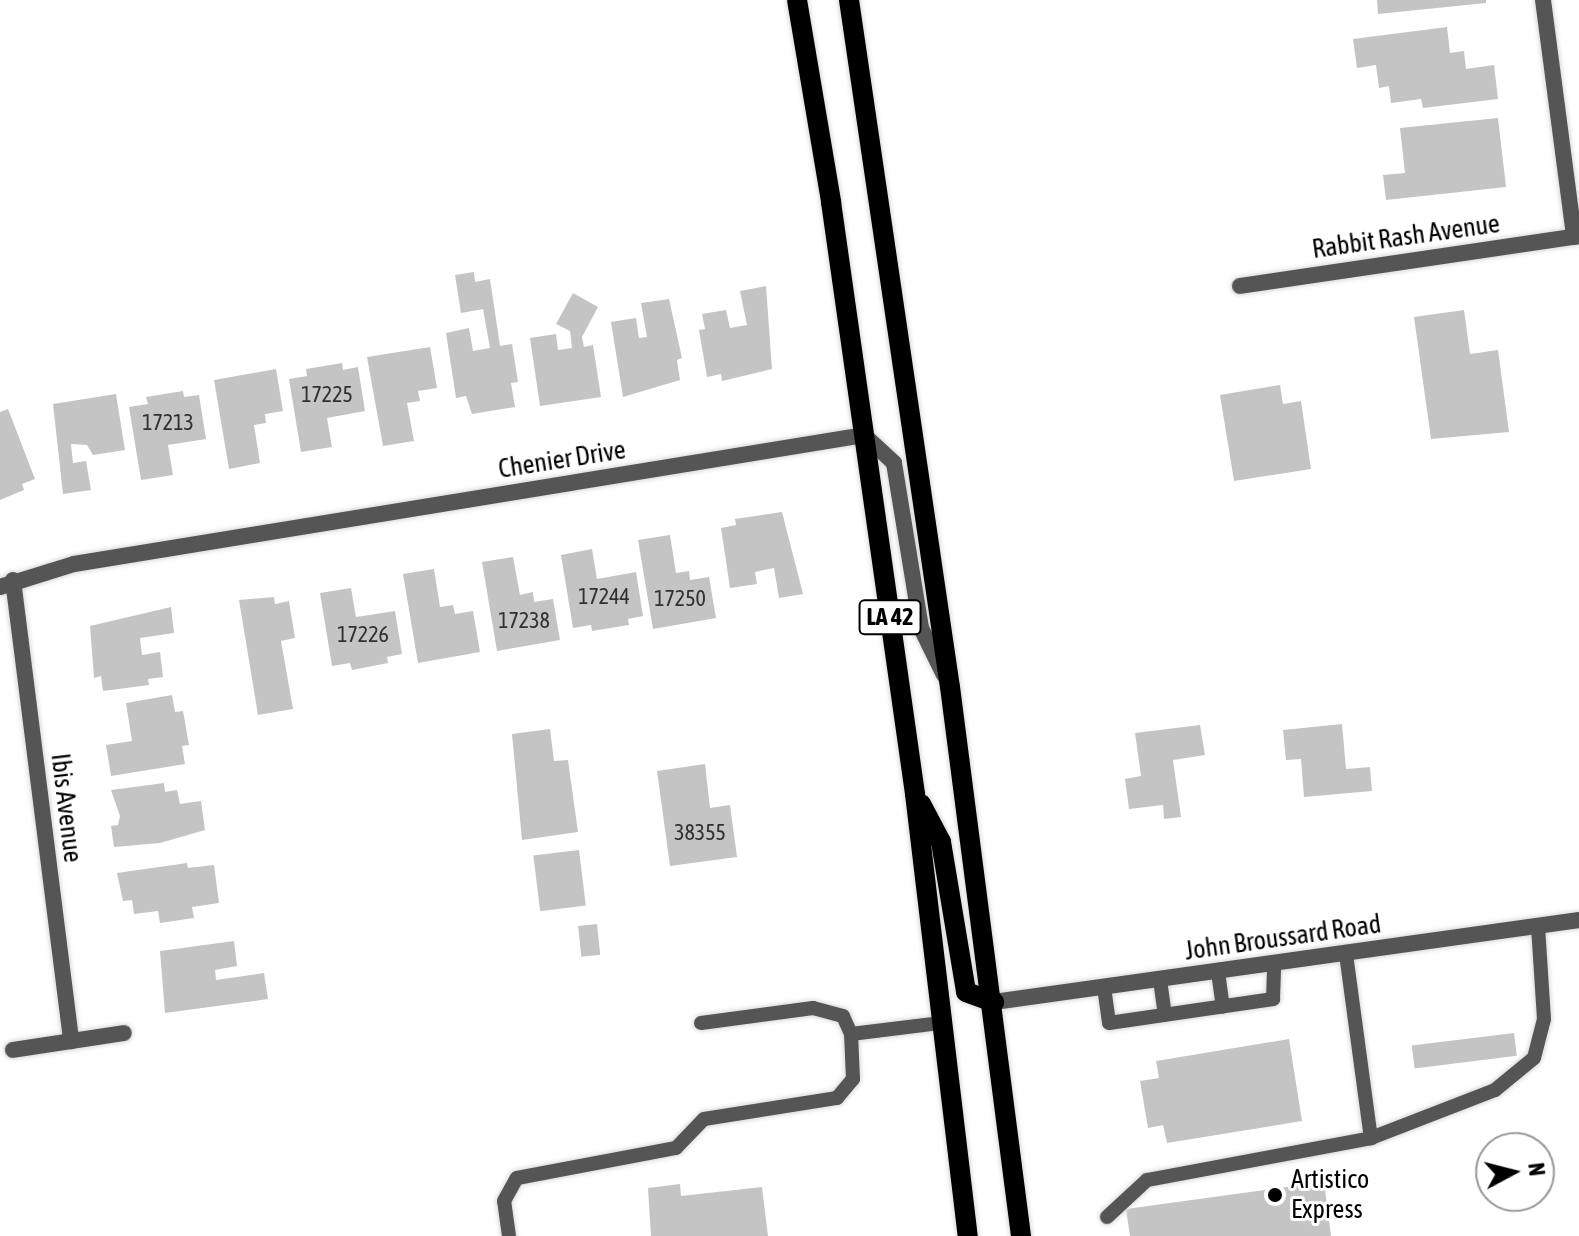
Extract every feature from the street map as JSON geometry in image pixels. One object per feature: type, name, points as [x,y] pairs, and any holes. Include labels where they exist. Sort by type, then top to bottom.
[{"type":"main road","name":"LA 42","points":[[797,0],[915,794],[968,1236]]},
{"type":"main road","name":"LA 42","points":[[849,0],[994,1002],[1021,1236]]},
{"type":"main road","points":[[915,794],[941,842],[966,992],[994,1002]]},
{"type":"street","points":[[1543,0],[1576,237]]},
{"type":"street","name":"Rabbit Rash Avenue","points":[[1240,286],[1576,237]]},
{"type":"street","name":"Chenier Drive","points":[[6,584],[74,564],[864,435]]},
{"type":"street","points":[[864,435],[894,463],[921,628],[950,687]]},
{"type":"street","name":"Ibis Avenue","points":[[6,584],[71,1041]]},
{"type":"street","name":"John Broussard Road","points":[[994,1002],[1579,920]]},
{"type":"street","points":[[13,1050],[124,1033]]},
{"type":"lane","points":[[1107,1217],[1147,1180],[1371,1138],[1495,1090],[1534,1058],[1544,1019],[1538,926]]},
{"type":"lane","points":[[1346,954],[1371,1138]]},
{"type":"lane","points":[[1104,987],[1109,1023],[1273,999],[1274,964]]},
{"type":"lane","points":[[1218,972],[1223,1007]]},
{"type":"lane","points":[[1160,980],[1165,1015]]},
{"type":"lane","points":[[509,1236],[504,1201],[517,1178],[676,1148],[704,1119],[837,1098],[853,1079],[851,1034],[843,1016],[813,1008],[701,1023]]},
{"type":"lane","points":[[851,1034],[941,1023]]},
{"type":"building","points":[[1377,0],[1486,0],[1486,3],[1378,14]]},
{"type":"building","points":[[1447,27],[1450,53],[1464,51],[1466,69],[1494,65],[1498,99],[1423,108],[1421,99],[1391,103],[1389,86],[1379,88],[1376,65],[1357,68],[1353,39]]},
{"type":"building","points":[[1498,118],[1506,187],[1386,200],[1383,175],[1405,173],[1400,128]]},
{"type":"building","points":[[474,272],[475,282],[490,279],[500,346],[512,344],[518,382],[511,383],[515,407],[472,414],[466,396],[456,398],[446,333],[469,328],[473,351],[490,348],[483,309],[461,313],[455,275]]},
{"type":"building","points":[[766,286],[772,369],[722,381],[721,374],[707,377],[699,330],[705,329],[702,314],[726,310],[730,328],[747,325],[740,291]]},
{"type":"building","points":[[573,293],[598,307],[582,337],[584,347],[593,345],[601,397],[540,406],[530,338],[556,334],[558,350],[572,348],[570,331],[556,324]]},
{"type":"building","points":[[669,299],[682,358],[677,360],[680,380],[623,397],[611,322],[636,318],[639,338],[647,337],[641,303]]},
{"type":"building","points":[[1464,310],[1470,354],[1498,350],[1509,432],[1431,439],[1414,317]]},
{"type":"building","points":[[430,347],[437,388],[418,391],[420,401],[407,403],[414,441],[383,446],[367,357]]},
{"type":"building","points":[[342,363],[343,370],[358,367],[365,411],[327,418],[332,447],[301,452],[289,379],[307,376],[306,369]]},
{"type":"building","points":[[276,369],[283,411],[265,414],[266,423],[254,425],[260,463],[229,469],[214,380]]},
{"type":"building","points":[[1280,385],[1283,404],[1301,401],[1311,469],[1234,481],[1220,395]]},
{"type":"building","points":[[183,391],[184,397],[199,395],[206,439],[168,445],[173,475],[141,480],[129,407],[148,404],[146,397]]},
{"type":"building","points":[[116,394],[125,450],[93,455],[87,445],[71,444],[73,463],[86,461],[91,490],[63,494],[53,404]]},
{"type":"building","points":[[8,409],[35,479],[22,484],[24,490],[0,500],[0,412]]},
{"type":"building","points":[[782,512],[803,594],[779,598],[774,568],[755,572],[757,584],[730,588],[721,528],[736,525],[735,519]]},
{"type":"building","points":[[670,535],[676,573],[689,571],[690,580],[709,577],[716,618],[653,629],[638,540]]},
{"type":"building","points":[[592,549],[597,579],[636,572],[643,616],[628,619],[629,625],[592,631],[591,625],[573,628],[561,555]]},
{"type":"building","points":[[513,557],[520,595],[533,592],[534,602],[553,599],[560,640],[497,651],[482,562]]},
{"type":"building","points":[[434,569],[440,607],[453,605],[455,614],[473,611],[480,652],[418,663],[403,574]]},
{"type":"building","points":[[351,588],[356,617],[395,611],[402,654],[387,657],[388,663],[352,670],[350,663],[332,666],[320,593]]},
{"type":"building","points":[[274,597],[275,604],[289,601],[295,638],[281,641],[293,709],[258,715],[239,600]]},
{"type":"building","points":[[171,607],[174,633],[140,638],[142,655],[160,652],[163,677],[148,679],[149,685],[103,691],[101,676],[94,678],[90,626]]},
{"type":"building","points":[[172,695],[175,712],[183,711],[189,745],[182,746],[185,764],[111,776],[106,745],[132,741],[126,703]]},
{"type":"building","points":[[1342,724],[1346,769],[1370,767],[1372,791],[1304,797],[1301,759],[1286,760],[1283,730]]},
{"type":"building","points":[[1200,725],[1205,755],[1173,760],[1181,817],[1164,819],[1163,805],[1129,809],[1125,779],[1141,776],[1135,733]]},
{"type":"building","points":[[550,729],[554,761],[568,760],[578,832],[522,840],[512,734]]},
{"type":"building","points":[[705,764],[710,808],[730,805],[737,857],[670,866],[657,771]]},
{"type":"building","points":[[164,783],[165,792],[177,790],[180,804],[201,801],[205,830],[160,843],[114,847],[111,826],[118,825],[120,816],[111,790]]},
{"type":"building","points":[[579,850],[586,906],[540,911],[533,856]]},
{"type":"building","points":[[187,863],[188,868],[214,865],[219,903],[192,907],[194,918],[160,923],[158,911],[134,914],[132,900],[123,901],[117,873]]},
{"type":"building","points":[[597,924],[600,955],[581,957],[578,926]]},
{"type":"building","points":[[234,941],[237,966],[215,970],[216,980],[264,973],[268,999],[165,1013],[160,951]]},
{"type":"building","points":[[1514,1033],[1517,1056],[1415,1068],[1412,1046]]},
{"type":"building","points":[[1289,1039],[1302,1121],[1167,1143],[1163,1125],[1148,1128],[1140,1081],[1159,1078],[1156,1061]]},
{"type":"building","name":"Artistico Express","points":[[1324,1182],[1331,1236],[1130,1236],[1126,1209]]},
{"type":"building","points":[[680,1184],[681,1196],[762,1187],[768,1236],[651,1236],[648,1188]]},
{"type":"place","name":"Artistico Express","points":[[1275,1195]]}]
